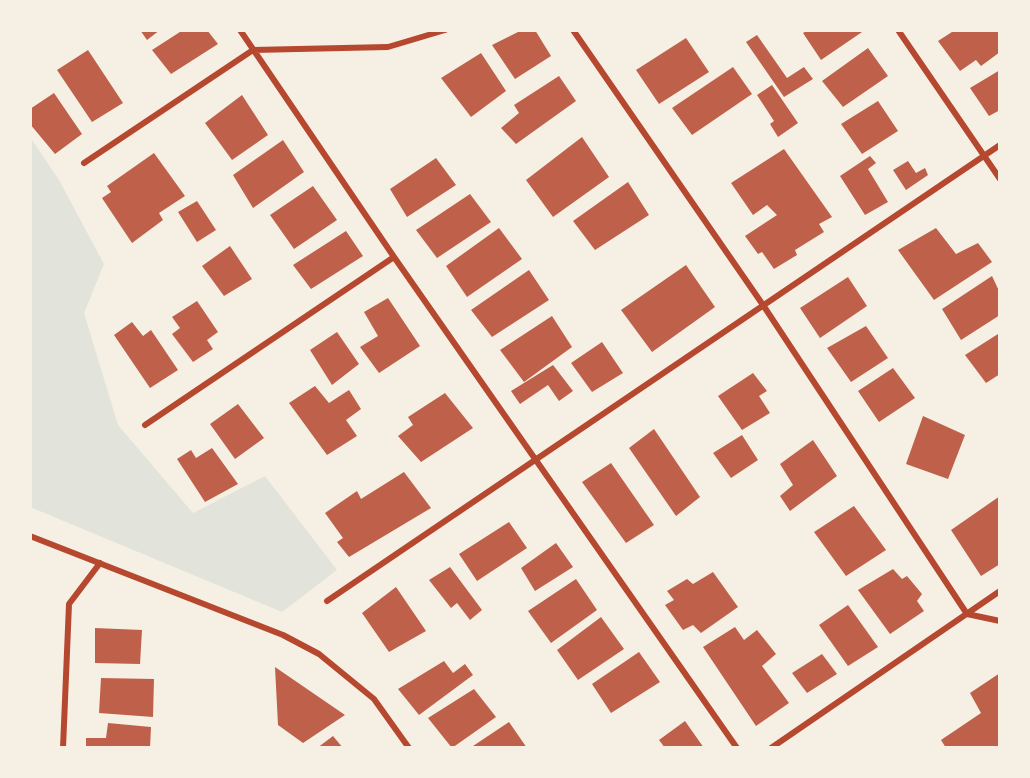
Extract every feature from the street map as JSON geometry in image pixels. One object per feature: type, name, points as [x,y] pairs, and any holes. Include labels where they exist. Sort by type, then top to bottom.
[{"type":"street","points":[[240,30],[394,257],[537,458],[737,748]]},
{"type":"street","points":[[84,163],[254,50],[388,47],[445,30]]},
{"type":"street","points":[[573,30],[762,305],[968,614],[1000,621]]},
{"type":"street","points":[[898,30],[1000,179]]},
{"type":"street","points":[[327,601],[1000,145]]},
{"type":"street","points":[[145,425],[394,257]]},
{"type":"street","points":[[30,536],[283,635],[319,654],[374,699],[409,748]]},
{"type":"street","points":[[63,748],[69,604],[100,563]]},
{"type":"street","points":[[771,748],[1000,591]]},
{"type":"shaded area","points":[[30,137],[59,180],[104,264],[84,313],[118,425],[193,513],[265,476],[337,570],[282,612],[30,507]]},
{"type":"building","points":[[140,30],[160,30],[147,40]]},
{"type":"building","points":[[183,30],[207,30],[218,44],[171,74],[152,50]]},
{"type":"building","points":[[522,30],[535,30],[551,56],[515,79],[492,45]]},
{"type":"building","points":[[808,30],[865,30],[821,60],[803,33]]},
{"type":"building","points":[[955,30],[1000,30],[1000,52],[981,66],[976,60],[960,71],[938,41]]},
{"type":"building","points":[[757,35],[787,78],[804,67],[813,79],[784,97],[746,42]]},
{"type":"building","points":[[686,38],[709,72],[659,104],[636,70]]},
{"type":"building","points":[[868,48],[888,76],[843,107],[822,81]]},
{"type":"building","points":[[88,50],[123,103],[92,122],[57,70]]},
{"type":"building","points":[[481,53],[506,91],[471,117],[441,78]]},
{"type":"building","points":[[733,67],[752,94],[692,135],[672,108]]},
{"type":"building","points":[[1000,70],[1000,110],[989,116],[970,88]]},
{"type":"building","points":[[559,76],[576,101],[516,144],[501,128],[519,113],[514,105]]},
{"type":"building","points":[[772,85],[798,123],[778,137],[770,124],[774,121],[757,95]]},
{"type":"building","points":[[54,93],[82,134],[55,154],[30,124],[30,109]]},
{"type":"building","points":[[242,95],[268,135],[232,160],[205,123]]},
{"type":"building","points":[[878,101],[898,131],[862,154],[841,124]]},
{"type":"building","points":[[582,137],[609,177],[553,217],[526,180]]},
{"type":"building","points":[[283,140],[304,172],[253,208],[233,175]]},
{"type":"building","points":[[784,149],[832,217],[819,224],[824,232],[795,250],[797,255],[774,269],[762,252],[758,254],[745,236],[777,215],[767,205],[753,215],[731,183]]},
{"type":"building","points":[[154,153],[185,196],[159,213],[163,220],[132,243],[102,198],[111,192],[107,186]]},
{"type":"building","points":[[870,156],[876,163],[868,169],[888,202],[865,215],[840,176]]},
{"type":"building","points":[[436,158],[456,185],[407,217],[390,189]]},
{"type":"building","points":[[908,161],[916,173],[925,168],[928,175],[906,190],[893,170]]},
{"type":"building","points":[[628,182],[649,215],[595,250],[573,221]]},
{"type":"building","points":[[313,186],[337,220],[294,249],[270,215]]},
{"type":"building","points":[[470,194],[491,222],[437,258],[416,230]]},
{"type":"building","points":[[197,201],[216,230],[197,242],[178,212]]},
{"type":"building","points":[[499,228],[522,259],[467,297],[446,266]]},
{"type":"building","points":[[936,228],[956,254],[978,243],[992,262],[934,300],[898,250]]},
{"type":"building","points":[[346,231],[363,256],[311,289],[293,265]]},
{"type":"building","points":[[230,246],[252,279],[224,296],[202,266]]},
{"type":"building","points":[[686,265],[715,307],[652,352],[621,310]]},
{"type":"building","points":[[529,270],[549,300],[492,337],[471,310]]},
{"type":"building","points":[[992,276],[1000,293],[1000,315],[961,340],[942,309]]},
{"type":"building","points":[[848,277],[867,306],[820,338],[800,308]]},
{"type":"building","points":[[388,298],[420,346],[379,373],[360,347],[378,336],[364,312]]},
{"type":"building","points":[[197,301],[218,332],[207,340],[213,349],[193,362],[172,334],[180,328],[172,317]]},
{"type":"building","points":[[552,316],[572,347],[524,382],[500,350]]},
{"type":"building","points":[[132,322],[143,336],[151,330],[178,370],[150,388],[114,335]]},
{"type":"building","points":[[866,326],[888,358],[851,382],[827,348]]},
{"type":"building","points":[[337,332],[359,364],[332,385],[310,350]]},
{"type":"building","points":[[998,334],[1000,374],[986,383],[965,355]]},
{"type":"building","points":[[602,342],[623,373],[592,392],[571,363]]},
{"type":"building","points":[[553,365],[573,391],[559,401],[548,385],[520,404],[511,391]]},
{"type":"building","points":[[893,368],[915,398],[879,422],[858,391]]},
{"type":"building","points":[[753,373],[767,391],[759,396],[770,413],[742,430],[718,396]]},
{"type":"building","points":[[315,386],[329,403],[349,390],[361,409],[346,420],[357,436],[327,455],[289,403]]},
{"type":"building","points":[[445,393],[473,428],[421,462],[398,436],[413,425],[408,417]]},
{"type":"building","points":[[238,404],[264,438],[235,459],[210,424]]},
{"type":"building","points":[[923,416],[965,435],[948,479],[906,464]]},
{"type":"building","points":[[654,429],[700,497],[676,516],[629,448]]},
{"type":"building","points":[[742,435],[758,460],[731,478],[713,453]]},
{"type":"building","points":[[813,440],[837,476],[790,511],[780,496],[793,485],[780,464]]},
{"type":"building","points":[[212,448],[238,484],[205,502],[177,459],[191,450],[196,458]]},
{"type":"building","points":[[611,463],[654,525],[626,543],[582,482]]},
{"type":"building","points":[[404,472],[431,508],[349,557],[337,542],[343,538],[325,513],[357,491],[361,499]]},
{"type":"building","points":[[1000,496],[1000,564],[981,576],[951,530]]},
{"type":"building","points":[[854,506],[886,550],[846,576],[814,532]]},
{"type":"building","points":[[509,522],[527,548],[477,581],[459,554]]},
{"type":"building","points":[[556,543],[573,567],[535,591],[521,568]]},
{"type":"building","points":[[450,567],[482,610],[470,620],[457,603],[451,608],[429,580]]},
{"type":"building","points":[[893,569],[902,579],[907,576],[922,594],[917,601],[924,611],[890,634],[858,590]]},
{"type":"building","points":[[713,572],[738,607],[701,633],[693,625],[683,630],[665,605],[674,600],[667,591],[687,579],[693,584]]},
{"type":"building","points":[[576,579],[597,610],[551,643],[528,611]]},
{"type":"building","points":[[396,587],[426,631],[389,652],[362,613]]},
{"type":"building","points":[[848,605],[878,647],[848,666],[819,625]]},
{"type":"building","points":[[601,617],[624,649],[578,680],[557,650]]},
{"type":"building","points":[[735,627],[744,640],[757,630],[776,654],[762,666],[789,703],[756,726],[703,647]]},
{"type":"building","points":[[95,628],[142,630],[140,664],[95,663]]},
{"type":"building","points":[[639,652],[660,682],[611,713],[592,684]]},
{"type":"building","points":[[822,654],[837,674],[807,693],[792,673]]},
{"type":"building","points":[[444,661],[453,673],[465,664],[473,675],[419,715],[398,689]]},
{"type":"building","points":[[275,667],[345,715],[303,743],[278,725]]},
{"type":"building","points":[[1000,673],[1000,747],[946,748],[941,740],[981,713],[970,693]]},
{"type":"building","points":[[101,678],[154,679],[153,717],[99,713]]},
{"type":"building","points":[[474,689],[496,717],[452,748],[428,718]]},
{"type":"building","points":[[685,721],[704,748],[665,748],[659,740]]},
{"type":"building","points":[[509,722],[527,748],[470,748]]},
{"type":"building","points":[[108,723],[151,727],[150,748],[86,748],[86,738],[106,738]]},
{"type":"building","points":[[333,736],[343,748],[317,748]]}]
